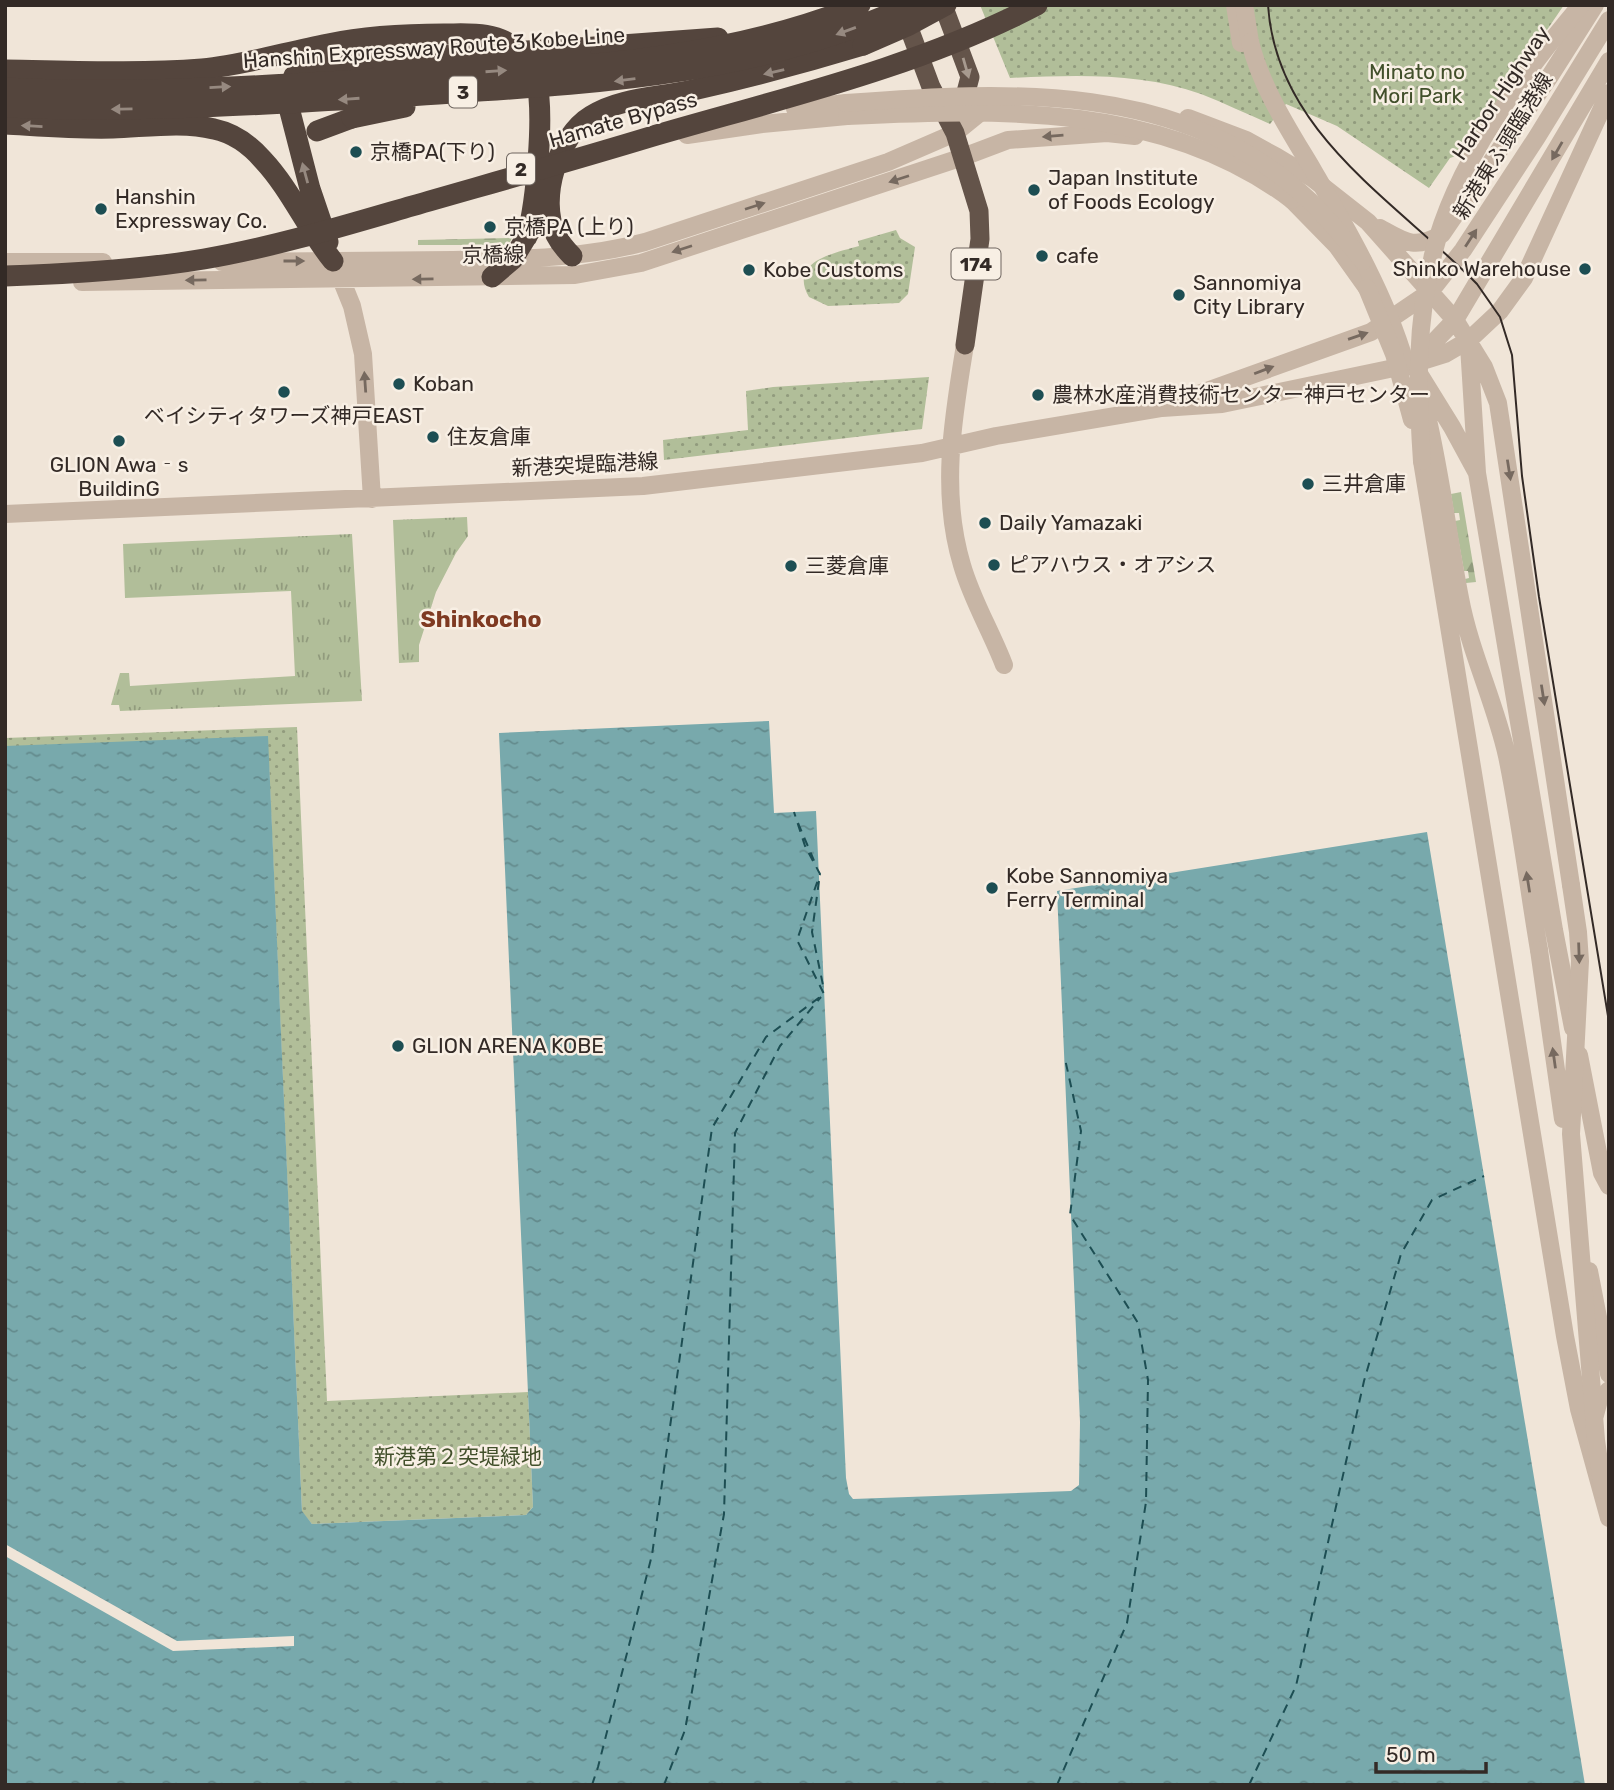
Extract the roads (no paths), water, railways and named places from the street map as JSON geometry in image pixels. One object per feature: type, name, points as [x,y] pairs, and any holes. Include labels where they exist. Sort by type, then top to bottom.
[{"type":"highway","name":"174","points":[[901,5],[931,87],[955,133],[977,202],[980,229],[965,345]]},
{"type":"highway","name":"Hanshin Expressway Route 3 Kobe Line","points":[[5,107],[83,110],[215,107],[553,87],[668,75],[734,63],[831,36],[910,5]]},
{"type":"highway","points":[[527,237],[544,182],[566,139],[589,117],[606,107],[784,70],[863,45],[909,25],[944,5],[970,77],[955,133]]},
{"type":"highway","name":"Hamate Bypass","points":[[5,271],[126,264],[228,248],[369,212],[879,63],[945,40],[1023,5]]},
{"type":"highway","name":"Hamate Bypass","points":[[5,276],[102,271],[205,258],[278,243],[882,69],[947,46],[1037,5]]},
{"type":"highway","name":"Hanshin Expressway Route 3 Kobe Line","points":[[5,88],[83,91],[214,88],[539,68],[666,57],[731,45],[793,29],[857,6]]},
{"type":"highway","name":"3","points":[[337,270],[310,189],[288,106],[287,89],[294,76],[306,68],[379,59],[697,40],[761,30],[857,6]]},
{"type":"highway","points":[[5,70],[128,72],[204,69],[382,36],[480,34],[494,37],[514,47],[529,64],[538,91],[544,182],[543,208],[513,259],[492,277]]},
{"type":"highway","points":[[317,131],[352,118],[411,106],[553,87]]},
{"type":"highway","points":[[5,124],[68,128],[197,126],[226,132],[239,139],[262,159],[277,177],[315,240],[337,270]]},
{"type":"highway","points":[[544,182],[555,233]]},
{"type":"highway","points":[[543,208],[555,233],[572,256]]},
{"type":"street","points":[[1235,5],[1249,72],[1261,100],[1336,227],[1367,288],[1394,354],[1426,460]]},
{"type":"street","points":[[1244,5],[1256,68],[1269,96],[1345,224],[1388,314],[1402,351],[1426,460],[1574,1336],[1609,1518]]},
{"type":"street","name":"Harbor Highway","points":[[1426,460],[1418,407],[1419,340],[1427,280],[1441,230],[1467,164],[1545,48],[1581,5]]},
{"type":"street","points":[[1368,222],[1405,242],[1415,244],[1429,242],[1442,234],[1550,76],[1594,5]]},
{"type":"street","name":"Harbor Highway","points":[[1426,460],[1430,317],[1448,234],[1476,167],[1553,53],[1594,5]]},
{"type":"street","name":"新港東ふ頭臨港線","points":[[1430,292],[1464,250],[1609,20]]},
{"type":"street","points":[[1609,61],[1600,92],[1524,278],[1500,311],[1469,340],[1476,473],[1554,930],[1602,1173],[1609,1186]]},
{"type":"street","points":[[1413,364],[1455,320],[1600,92]]},
{"type":"street","points":[[653,131],[801,108],[919,98],[1046,97],[1111,104],[1168,117],[1218,138],[1266,166],[1309,201],[1363,261]]},
{"type":"street","name":"京橋線","points":[[5,283],[337,270],[572,256],[613,250],[645,242],[888,162],[955,133],[990,105],[1011,101],[1086,103],[1153,110],[1184,117],[1236,135],[1278,157],[1312,178],[1368,222]]},
{"type":"street","points":[[596,153],[717,130],[847,116],[950,113],[1026,115],[1134,128],[1192,144],[1267,181],[1292,200],[1337,246],[1367,288]]},
{"type":"street","name":"京橋線","points":[[5,262],[337,270],[492,277],[575,275],[641,263],[964,157],[1008,140],[1107,133],[1158,140],[1209,155],[1283,191],[1311,213],[1348,250],[1378,286],[1395,317],[1413,364]]},
{"type":"street","points":[[1368,222],[1455,320],[1484,368],[1498,403],[1578,932],[1580,961],[1571,1134],[1602,1491]]},
{"type":"street","points":[[337,270],[359,331],[363,354],[372,499]]},
{"type":"street","name":"新港突堤臨港線","points":[[1162,408],[1371,332],[1430,292]]},
{"type":"street","name":"新港突堤臨港線","points":[[5,514],[653,485],[922,453],[996,436],[1162,408],[1222,404],[1413,364],[1446,354],[1469,340]]},
{"type":"street","points":[[965,345],[951,446],[949,485],[955,538],[961,564],[1004,664]]},
{"type":"street","points":[[1413,364],[1476,473]]},
{"type":"street","points":[[1413,364],[1433,440],[1460,599],[1472,649],[1490,695],[1507,757],[1539,950],[1574,1199],[1594,1440],[1602,1491],[1609,1511]]},
{"type":"street","points":[[1574,1199],[1609,1374]]},
{"type":"street","points":[[1590,1353],[1599,1367],[1609,1374]]},
{"type":"street","points":[[1595,1415],[1599,1400],[1609,1390]]},
{"type":"water","points":[[769,721],[774,813],[816,811],[846,1478],[849,1494],[853,1499],[1071,1491],[1079,1485],[1080,1422],[1057,891],[1427,832],[1585,1785],[5,1785],[5,746],[268,736],[302,1511],[312,1524],[526,1515],[533,1507],[499,733]]},
{"type":"tram line","points":[[1268,5],[1276,50],[1293,91],[1316,128],[1377,193],[1477,284],[1500,317],[1512,355],[1522,476],[1539,597],[1609,1022]]},
{"type":"place","name":"京橋PA(下り)","points":[[356,152]]},
{"type":"place","name":"Japan Institute of Foods Ecology","points":[[1034,190]]},
{"type":"place","name":"Hanshin Expressway Co.","points":[[101,209]]},
{"type":"place","name":"京橋PA (上り)","points":[[490,227]]},
{"type":"place","name":"cafe","points":[[1042,256]]},
{"type":"place","name":"Shinko Warehouse","points":[[1585,269]]},
{"type":"place","name":"Kobe Customs","points":[[749,270]]},
{"type":"place","name":"Sannomiya City Library","points":[[1179,295]]},
{"type":"place","name":"Koban","points":[[399,384]]},
{"type":"place","name":"ベイシティタワーズ神戸EAST","points":[[284,392]]},
{"type":"place","name":"農林水産消費技術センター神戸センター","points":[[1038,395]]},
{"type":"place","name":"住友倉庫","points":[[433,437]]},
{"type":"place","name":"GLION Awa‐s BuildinG","points":[[119,441]]},
{"type":"place","name":"三井倉庫","points":[[1308,484]]},
{"type":"place","name":"Daily Yamazaki","points":[[985,523]]},
{"type":"place","name":"ピアハウス・オアシス","points":[[994,565]]},
{"type":"place","name":"三菱倉庫","points":[[791,566]]},
{"type":"place","name":"Kobe Sannomiya Ferry Terminal","points":[[992,888]]},
{"type":"place","name":"GLION ARENA KOBE","points":[[398,1046]]},
{"type":"district","name":"Shinkocho","points":[[481,619]]},
{"type":"park label","name":"Minato no Mori Park","points":[[1417,84]]},
{"type":"park label","name":"新港第２突堤緑地","points":[[458,1457]]}]
